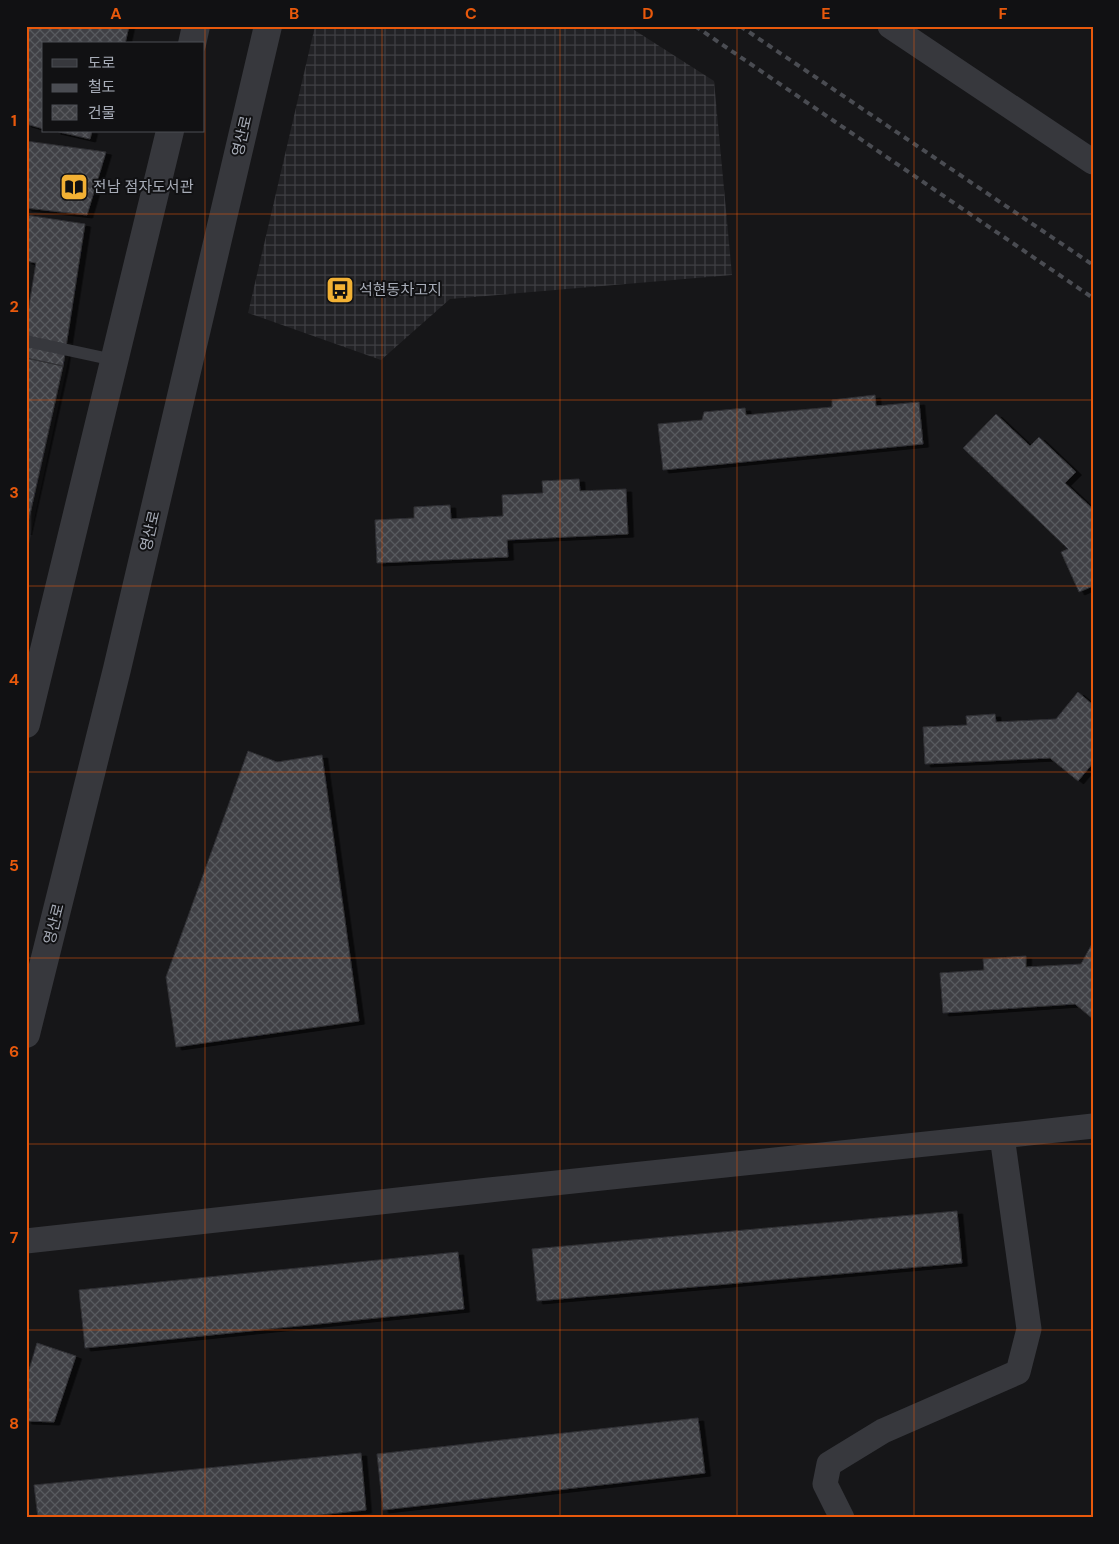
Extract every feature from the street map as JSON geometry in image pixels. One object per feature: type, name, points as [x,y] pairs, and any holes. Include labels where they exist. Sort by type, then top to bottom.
[{"type":"street","points":[[192,42],[196,26]]},
{"type":"street","name":"영산로","points":[[26,1034],[117,669],[268,26]]},
{"type":"street","points":[[890,26],[1093,162]]},
{"type":"street","points":[[26,724],[34,661],[114,360],[170,132]]},
{"type":"street","points":[[26,1241],[1093,1126]]},
{"type":"street","points":[[842,1518],[826,1484],[829,1464],[883,1431],[1018,1372],[1028,1329],[1002,1136]]},
{"type":"lane","points":[[26,341],[114,360]]},
{"type":"shaded area","name":"석현동차고지","points":[[315,26],[628,26],[714,81],[732,275],[450,299],[381,360],[248,313]]},
{"type":"shaded area","points":[[26,335],[72,343],[26,558]]},
{"type":"building","points":[[26,26],[129,26],[125,42],[42,42],[42,128],[26,124]]},
{"type":"building","points":[[59,132],[92,132],[90,139]]},
{"type":"building","points":[[26,141],[106,152],[87,215],[26,208]]},
{"type":"building","points":[[26,215],[85,224],[63,366],[26,358],[26,324],[36,263],[26,261]]},
{"type":"building","points":[[26,358],[63,366],[26,532]]},
{"type":"building","points":[[875,395],[876,406],[919,402],[923,444],[663,470],[658,424],[702,420],[704,412],[745,408],[746,415],[832,407],[832,400]]},
{"type":"building","points":[[996,414],[1030,446],[1039,437],[1076,472],[1065,483],[1093,509],[1093,586],[1079,592],[1061,552],[1068,549],[963,448]]},
{"type":"building","points":[[579,479],[580,491],[626,489],[628,534],[507,540],[508,557],[377,563],[375,520],[414,518],[414,507],[450,505],[451,519],[503,516],[502,495],[543,493],[542,481]]},
{"type":"building","points":[[1078,692],[1093,705],[1093,763],[1078,781],[1050,758],[925,764],[923,727],[967,725],[966,716],[995,714],[996,722],[1056,719]]},
{"type":"building","points":[[248,751],[277,762],[322,755],[359,1021],[176,1047],[166,977]]},
{"type":"building","points":[[1093,942],[1093,1019],[1075,1004],[943,1013],[940,973],[984,970],[983,959],[1026,956],[1026,967],[1081,964]]},
{"type":"building","points":[[957,1211],[962,1263],[537,1301],[532,1249]]},
{"type":"building","points":[[458,1252],[464,1309],[85,1348],[79,1290]]},
{"type":"building","points":[[37,1343],[76,1356],[54,1422],[26,1421],[26,1380]]},
{"type":"building","points":[[698,1418],[705,1473],[383,1510],[377,1454]]},
{"type":"building","points":[[361,1453],[366,1510],[291,1518],[38,1518],[34,1485]]},
{"type":"railway","points":[[695,26],[1093,298]]},
{"type":"railway","points":[[740,26],[1093,265]]},
{"type":"place","name":"전남 점자도서관","points":[[74,187]]},
{"type":"place","name":"석현동차고지","points":[[340,290]]}]
